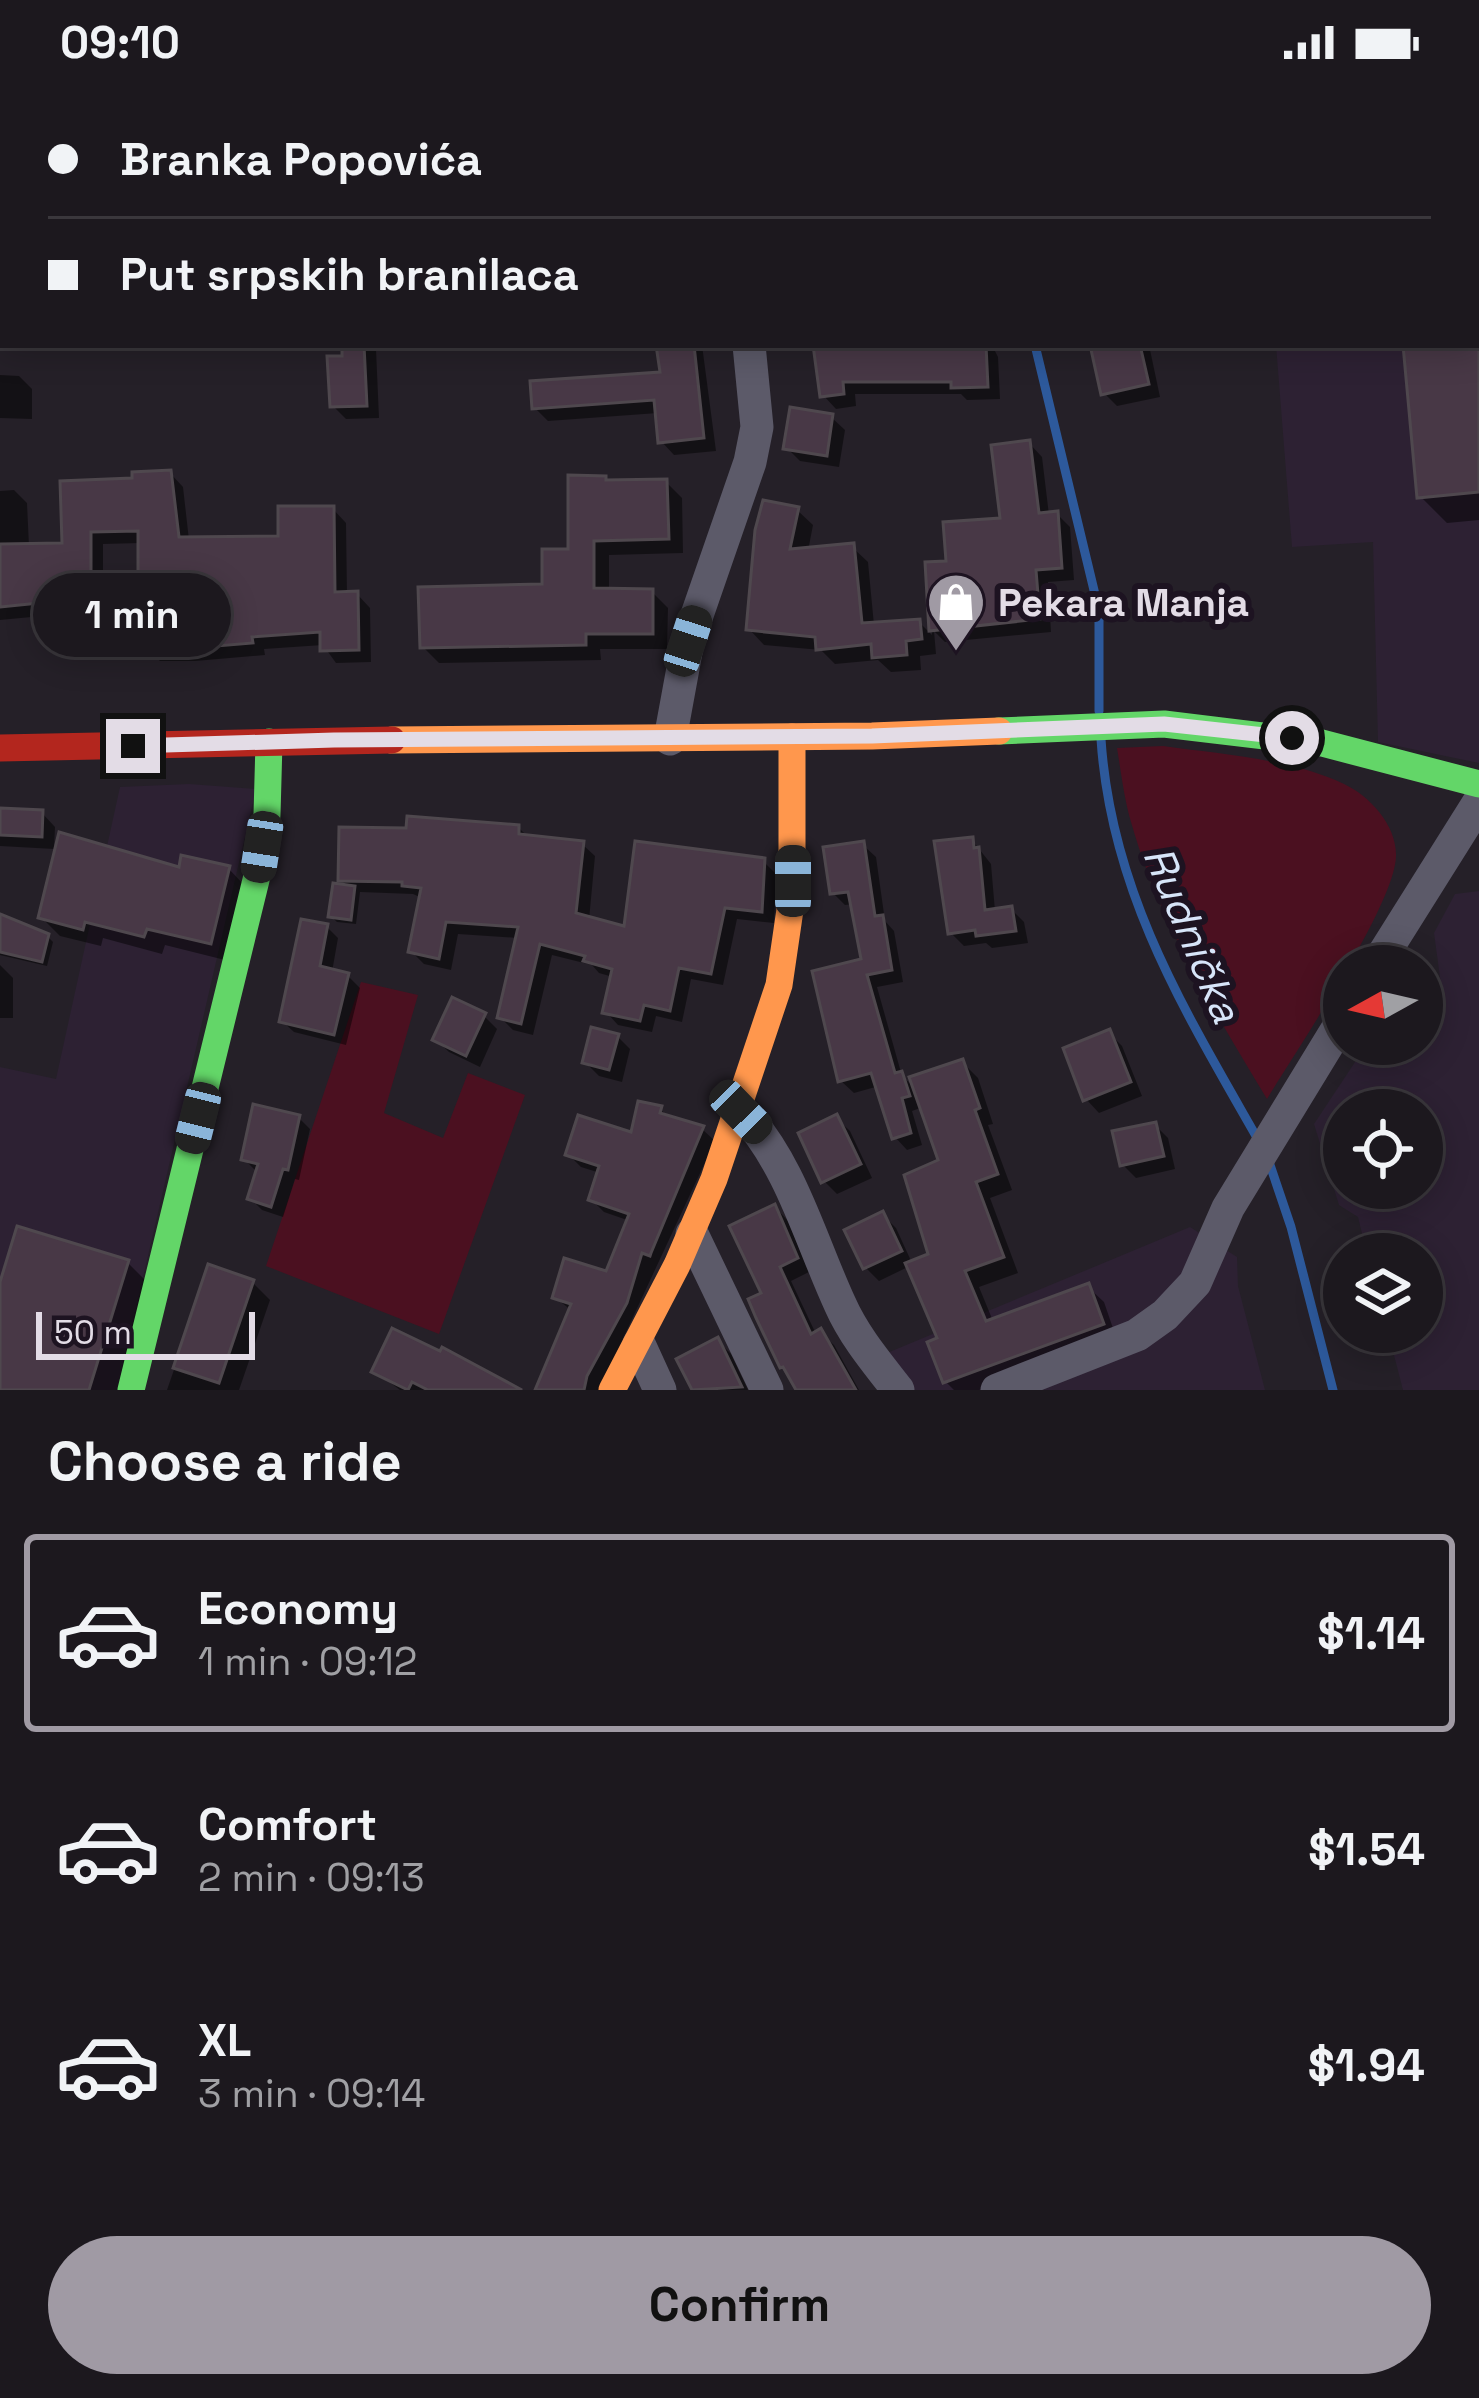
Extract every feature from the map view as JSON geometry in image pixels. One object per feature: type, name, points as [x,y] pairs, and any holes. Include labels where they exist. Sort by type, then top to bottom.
[{"type":"main road","points":[[0,748],[792,737],[1164,724],[1322,743],[1479,784]]},
{"type":"main road","points":[[612,1390],[692,1234],[741,1112],[787,950],[793,881],[792,737]]},
{"type":"main road","points":[[131,1390],[256,880],[267,814],[269,742]]},
{"type":"street","points":[[670,739],[688,641],[754,445],[757,395],[749,348]]},
{"type":"street","points":[[1389,945],[1479,802]]},
{"type":"street","points":[[997,1390],[1137,1335],[1165,1315],[1195,1283],[1228,1208],[1323,1052]]},
{"type":"street","points":[[741,1112],[772,1152],[841,1307],[898,1390]]},
{"type":"street","points":[[692,1234],[767,1390]]},
{"type":"street","points":[[639,1344],[660,1390]]},
{"type":"shaded area","points":[[1276,348],[1479,348],[1479,763],[1378,742],[1373,542],[1292,547]]},
{"type":"shaded area","points":[[1163,746],[1302,769],[1363,796],[1392,834],[1396,856],[1380,908],[1361,945],[1323,945],[1323,1008],[1267,1099],[1208,999],[1157,895],[1131,822],[1117,748]]},
{"type":"shaded area","points":[[189,784],[256,789],[117,1390],[0,1390],[0,1067],[56,1079],[120,787]]},
{"type":"shaded area","points":[[1479,891],[1479,1390],[1403,1390],[1393,1353],[1443,1353],[1443,1233],[1362,1233],[1358,1217],[1345,1209],[1443,1209],[1443,1089],[1337,1089],[1353,1065],[1443,1065],[1443,945],[1436,945],[1434,933],[1455,894]]},
{"type":"shaded area","points":[[361,982],[418,995],[384,1113],[443,1138],[468,1073],[525,1095],[439,1334],[266,1266]]},
{"type":"shaded area","points":[[1323,1110],[1323,1153],[1314,1124]]},
{"type":"shaded area","points":[[1190,1227],[1237,1257],[1238,1286],[1265,1390],[879,1390],[863,1363]]},
{"type":"building","points":[[342,348],[364,348],[367,406],[330,407],[327,356],[342,356]]},
{"type":"building","points":[[656,348],[694,348],[704,438],[658,443],[654,400],[532,409],[530,381],[660,372]]},
{"type":"building","points":[[813,348],[986,348],[988,387],[951,388],[951,382],[843,382],[844,394],[820,397]]},
{"type":"building","points":[[1091,348],[1141,348],[1149,384],[1101,395]]},
{"type":"building","points":[[1403,348],[1479,348],[1479,492],[1417,498]]},
{"type":"building","points":[[790,407],[833,414],[827,456],[783,449]]},
{"type":"building","points":[[1030,440],[1039,513],[1058,511],[1062,568],[1036,570],[1040,619],[929,631],[925,562],[946,561],[943,522],[1000,518],[991,445]]},
{"type":"building","points":[[171,470],[179,537],[278,536],[278,506],[334,506],[335,592],[358,591],[359,650],[320,651],[320,632],[180,649],[144,649],[143,637],[62,643],[59,601],[0,607],[0,544],[62,543],[60,481],[132,478],[132,472]],"holes":[[[138,531],[138,591],[91,595],[91,532]]]},
{"type":"building","points":[[568,475],[667,479],[669,539],[594,541],[594,588],[653,589],[653,634],[586,634],[586,645],[420,648],[418,587],[542,584],[542,549],[568,549]]},
{"type":"building","points":[[763,500],[799,507],[790,549],[854,543],[862,623],[920,619],[922,639],[906,641],[907,655],[872,658],[871,644],[816,650],[815,637],[746,630],[755,530]]},
{"type":"building","points":[[0,808],[43,810],[42,837],[0,835]]},
{"type":"building","points":[[407,816],[519,825],[519,834],[584,841],[576,913],[624,926],[635,841],[765,858],[762,912],[725,908],[711,974],[679,968],[670,1011],[644,1005],[640,1021],[602,1013],[612,969],[540,944],[521,1024],[497,1018],[518,927],[446,922],[439,959],[408,952],[421,888],[402,886],[402,882],[338,881],[339,827],[406,828]]},
{"type":"building","points":[[59,832],[179,867],[181,855],[230,866],[211,944],[147,929],[144,937],[85,922],[83,930],[38,918]]},
{"type":"building","points":[[973,837],[974,848],[979,847],[985,910],[1012,906],[1016,931],[948,934],[934,841]]},
{"type":"building","points":[[864,841],[875,916],[883,915],[892,970],[867,975],[895,1073],[902,1071],[910,1096],[902,1098],[911,1133],[892,1139],[871,1073],[838,1082],[812,971],[861,959],[848,892],[830,894],[823,847]]},
{"type":"building","points":[[333,883],[355,886],[351,920],[328,917]]},
{"type":"building","points":[[0,914],[49,934],[42,962],[0,952]]},
{"type":"building","points":[[301,919],[328,924],[320,966],[349,973],[334,1035],[279,1022]]},
{"type":"building","points":[[452,997],[486,1013],[466,1056],[432,1040]]},
{"type":"building","points":[[591,1027],[619,1034],[609,1070],[582,1063]]},
{"type":"building","points":[[1110,1029],[1131,1082],[1083,1101],[1063,1048]]},
{"type":"building","points":[[963,1059],[998,1174],[976,1182],[1004,1257],[965,1271],[986,1321],[1089,1283],[1104,1324],[943,1383],[927,1342],[937,1338],[905,1263],[928,1254],[904,1175],[938,1160],[909,1077]]},
{"type":"building","points":[[638,1101],[662,1106],[660,1113],[704,1126],[650,1256],[642,1253],[627,1303],[584,1390],[535,1390],[571,1304],[552,1298],[564,1258],[606,1271],[629,1214],[588,1200],[599,1166],[565,1155],[578,1115],[631,1132]]},
{"type":"building","points":[[253,1104],[300,1115],[288,1170],[283,1169],[271,1207],[247,1199],[258,1164],[241,1160]]},
{"type":"building","points":[[837,1114],[861,1164],[821,1183],[798,1133]]},
{"type":"building","points":[[1156,1122],[1164,1156],[1120,1166],[1112,1131]]},
{"type":"building","points":[[775,1204],[798,1258],[780,1267],[811,1334],[821,1328],[856,1390],[796,1390],[756,1318],[748,1299],[761,1293],[729,1226]]},
{"type":"building","points":[[883,1211],[902,1251],[863,1269],[844,1230]]},
{"type":"building","points":[[17,1226],[129,1260],[89,1390],[0,1390],[0,1282]]},
{"type":"building","points":[[208,1264],[254,1280],[219,1383],[173,1368]]},
{"type":"building","points":[[392,1328],[440,1351],[442,1347],[522,1390],[428,1390],[412,1382],[408,1390],[371,1372]]},
{"type":"building","points":[[718,1337],[742,1387],[692,1390],[676,1359]]},
{"type":"waterway","name":"Rudnička","points":[[1036,348],[1099,611],[1099,711]]},
{"type":"waterway","name":"Rudnička","points":[[1101,739],[1108,795],[1136,900],[1180,999],[1260,1143]]},
{"type":"waterway","name":"Rudnička","points":[[1268,1159],[1291,1227],[1333,1390]]},
{"type":"traffic: fast","points":[[999,731],[1164,724],[1322,743],[1479,784]]},
{"type":"traffic: fast","points":[[131,1390],[256,880],[267,815],[269,742]]},
{"type":"traffic: slow","points":[[392,740],[999,731]]},
{"type":"traffic: slow","points":[[612,1390],[677,1265],[714,1179],[779,985],[792,896],[792,737]]},
{"type":"traffic: jam","points":[[0,748],[392,740]]},
{"type":"place","name":"Pekara Manja","points":[[956,653]]},
{"type":"route","points":[[133,746],[872,736],[1164,724],[1292,738]]}]
